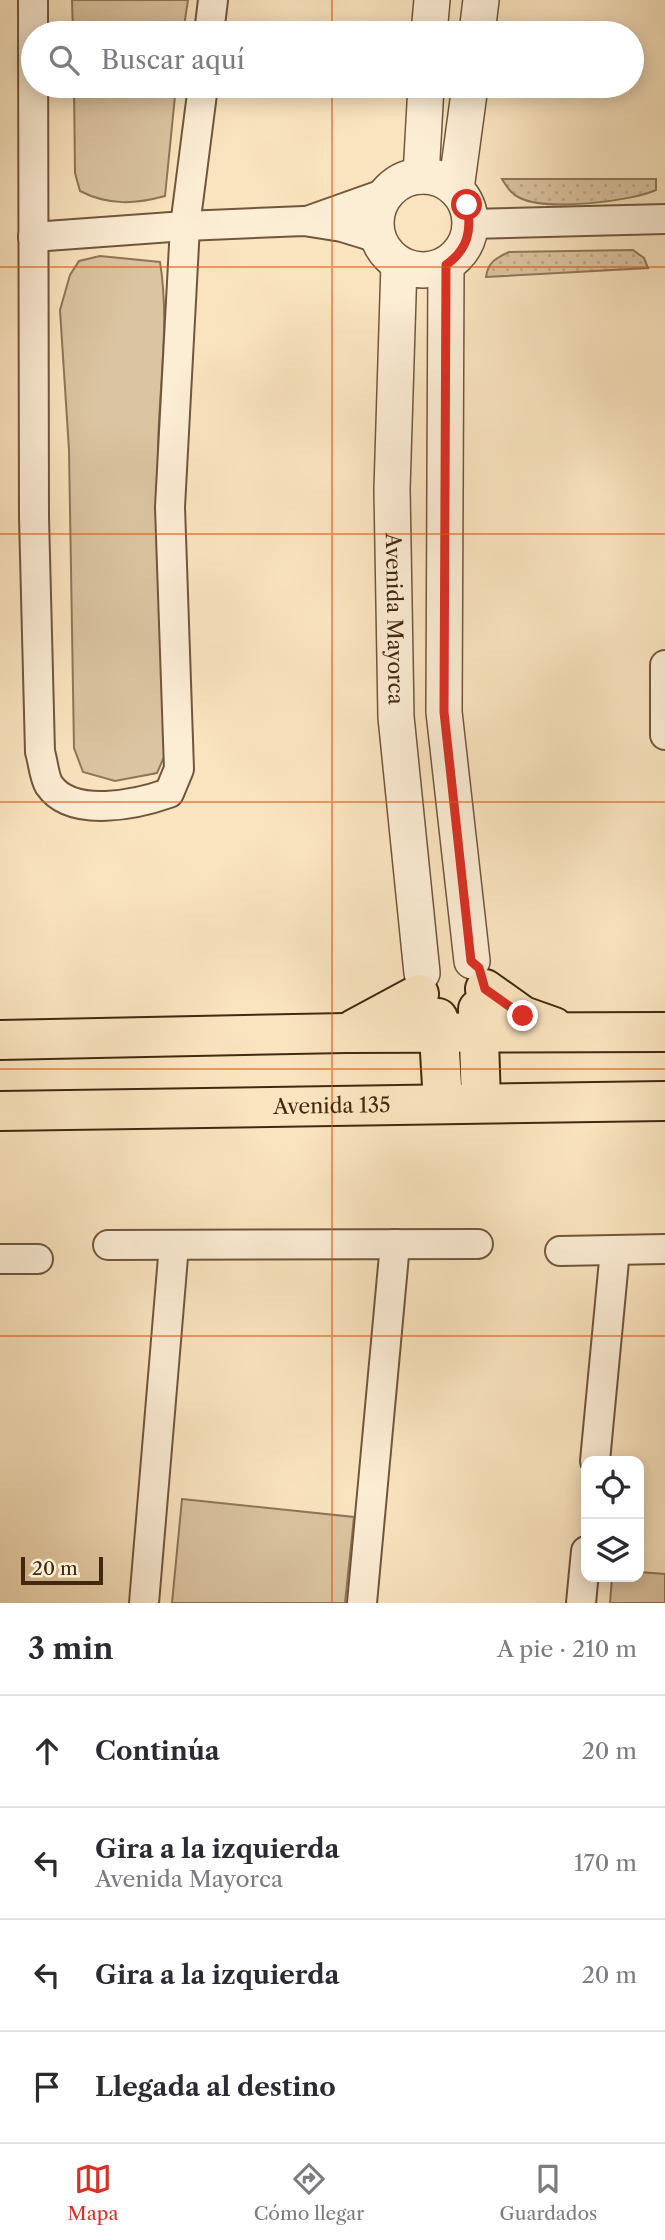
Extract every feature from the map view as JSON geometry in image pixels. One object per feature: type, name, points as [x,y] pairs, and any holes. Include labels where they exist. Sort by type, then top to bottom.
[{"type":"main road","points":[[478,998],[481,1102]]},
{"type":"main road","points":[[0,1040],[345,1033],[430,1004],[478,998],[569,1032],[665,1032]]},
{"type":"main road","points":[[430,1004],[443,1103]]},
{"type":"main road","name":"Avenida 135","points":[[0,1111],[665,1101]]},
{"type":"street","points":[[33,0],[33,21]]},
{"type":"street","points":[[210,21],[213,0]]},
{"type":"street","points":[[430,21],[432,0]]},
{"type":"street","points":[[478,21],[481,0]]},
{"type":"street","points":[[33,98],[34,517],[40,752],[49,785],[71,802],[140,804],[169,793],[179,769],[170,507],[185,226],[201,98]]},
{"type":"street","points":[[421,176],[425,98]]},
{"type":"street","points":[[456,189],[468,98]]},
{"type":"street","points":[[33,237],[304,221],[342,227],[422,270],[446,265],[463,248],[470,224],[467,205],[456,189],[440,179],[421,176],[408,178],[386,193],[304,221]]},
{"type":"street","points":[[386,193],[376,215],[388,251]]},
{"type":"street","points":[[470,224],[665,219]]},
{"type":"street","name":"Avenida Mayorca","points":[[388,251],[396,717],[430,1004]]},
{"type":"street","points":[[446,265],[444,712],[478,998]]},
{"type":"street","points":[[665,665],[665,735]]},
{"type":"street","points":[[430,1004],[429,963],[450,954],[478,998]]},
{"type":"street","points":[[362,1603],[395,1244]]},
{"type":"street","points":[[108,1245],[478,1244]]},
{"type":"street","points":[[144,1603],[174,1245]]},
{"type":"street","points":[[560,1251],[665,1249]]},
{"type":"street","points":[[595,1456],[615,1250]]},
{"type":"street","points":[[0,1259],[38,1259]]},
{"type":"street","points":[[581,1603],[583,1582]]},
{"type":"shaded area","points":[[72,0],[188,0],[185,21],[73,21]]},
{"type":"shaded area","points":[[74,98],[175,98],[165,196],[144,201],[101,199],[80,191],[75,173]]},
{"type":"shaded area","points":[[502,179],[656,179],[656,190],[608,201],[549,204],[532,202],[517,196]]},
{"type":"shaded area","points":[[633,250],[644,258],[648,268],[486,277],[493,261],[509,252]]},
{"type":"shaded area","points":[[100,256],[160,262],[164,308],[158,486],[168,748],[157,773],[115,781],[83,772],[74,748],[69,450],[60,310],[70,275],[79,261]]},
{"type":"shaded area","points":[[182,1499],[354,1517],[345,1603],[172,1603]]},
{"type":"shaded area","points":[[644,1572],[665,1574],[665,1603],[610,1603],[612,1582],[644,1582]]},
{"type":"route","points":[[467,205],[470,224],[468,236],[456,258],[446,265],[444,712],[471,961],[479,968],[485,989],[502,1004],[523,1016]]}]
